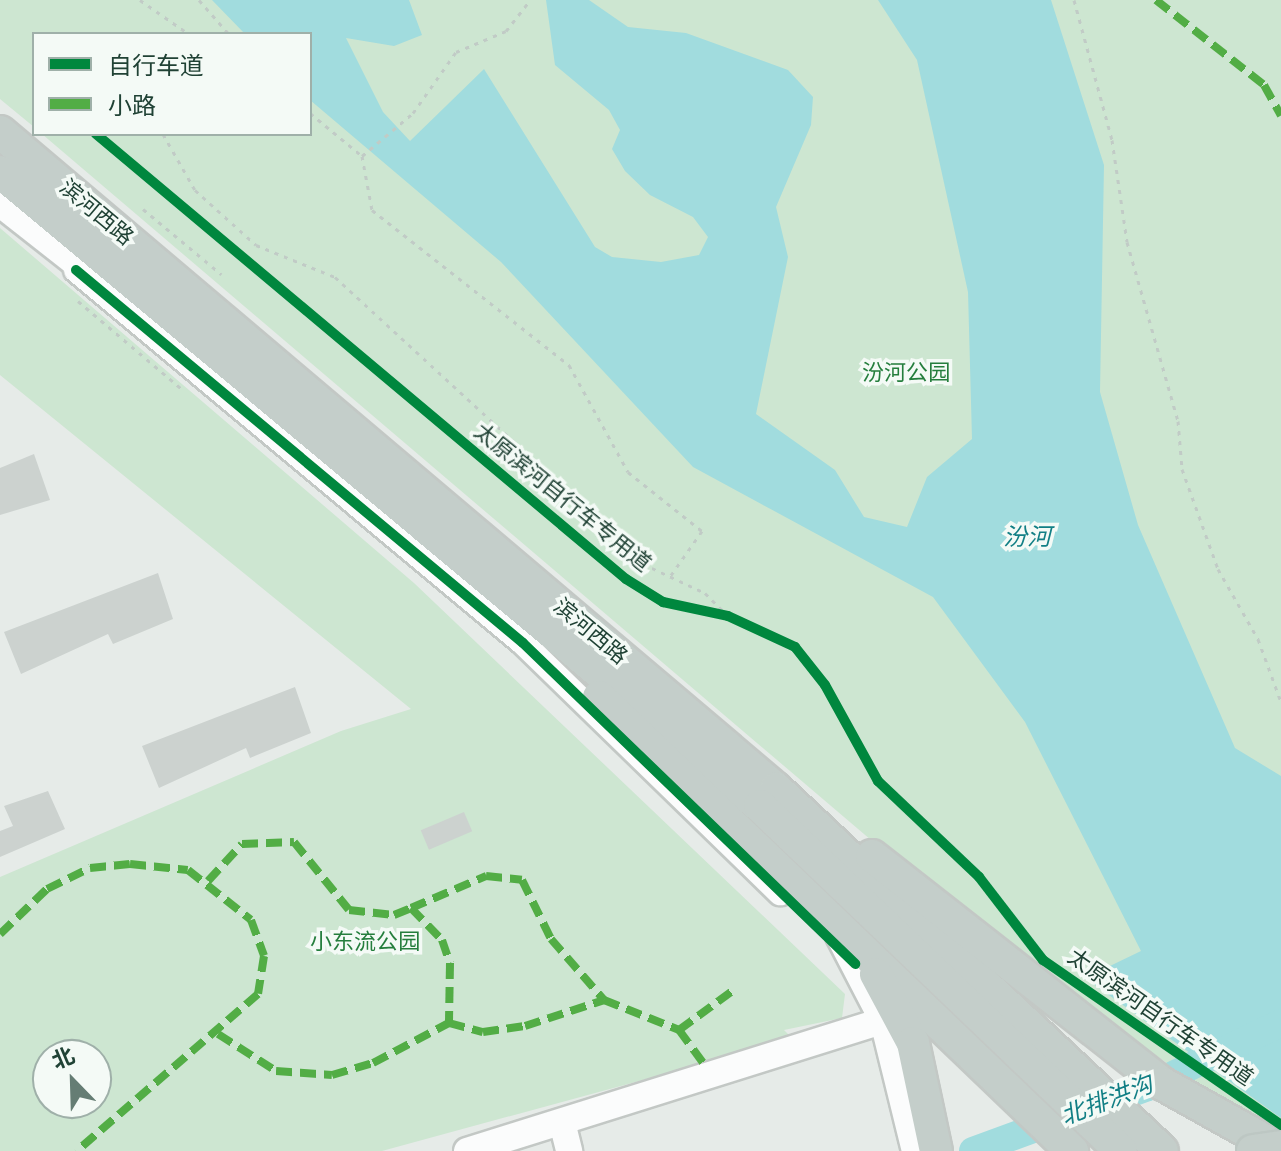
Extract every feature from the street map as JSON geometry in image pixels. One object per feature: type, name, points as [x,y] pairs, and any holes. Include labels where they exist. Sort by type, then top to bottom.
[{"type":"highway","name":"滨河西路","points":[[0,132],[776,789],[1162,1151]]},
{"type":"highway","name":"滨河西路","points":[[0,172],[760,806],[1121,1151]]},
{"type":"highway","points":[[495,583],[586,685],[824,909],[1072,1151]]},
{"type":"highway","points":[[776,789],[913,885],[1034,986],[1163,1084],[1268,1146]]},
{"type":"highway","points":[[824,909],[883,982],[936,1151]]},
{"type":"main road","points":[[824,909],[883,1021],[902,1047],[915,1151]]},
{"type":"main road","points":[[467,1151],[883,1021]]},
{"type":"main road","points":[[562,1122],[569,1151]]},
{"type":"street","points":[[0,205],[523,643],[855,964]]},
{"type":"street","points":[[76,270],[158,303]]},
{"type":"street","points":[[523,643],[586,685]]},
{"type":"path","points":[[140,0],[186,32]]},
{"type":"path","points":[[199,0],[227,32]]},
{"type":"path","points":[[362,156],[413,113],[456,52],[506,31],[530,0]]},
{"type":"path","points":[[1074,0],[1112,140],[1127,242],[1178,421],[1182,469],[1218,569],[1258,639],[1281,702]]},
{"type":"path","points":[[312,115],[362,156],[372,210],[569,365],[628,472],[702,531],[668,579]]},
{"type":"path","points":[[164,136],[195,190],[256,245],[335,277],[668,579],[705,593],[728,616],[742,623]]},
{"type":"path","points":[[143,209],[221,274]]},
{"type":"path","points":[[78,301],[184,391]]},
{"type":"path","points":[[705,613],[728,616]]},
{"type":"green space","name":"汾河公园","points":[[0,0],[1281,0],[1281,1139],[1056,989],[871,840],[44,136],[312,136],[312,32],[32,32],[32,125],[0,99]]},
{"type":"green space","name":"小东流公园","points":[[0,228],[414,583],[845,994],[842,1018],[784,1030],[793,1039],[382,1151],[0,1151],[0,877],[341,731],[411,709],[0,375]]},
{"type":"water","name":"汾河","points":[[212,0],[409,0],[422,35],[394,46],[346,38],[383,112],[410,141],[484,69],[595,247],[612,257],[661,262],[699,255],[708,237],[693,217],[650,195],[625,171],[612,149],[620,130],[609,110],[555,65],[546,0],[589,0],[628,27],[686,33],[788,70],[813,97],[811,125],[776,207],[788,257],[756,414],[835,470],[864,517],[907,527],[927,477],[972,439],[968,292],[917,60],[878,0],[1051,0],[1104,165],[1100,392],[1138,525],[1235,748],[1281,776],[1281,1118],[1085,978],[1141,951],[1025,722],[933,597],[693,467],[501,262],[312,102],[312,32],[243,32]]},
{"type":"building","points":[[34,454],[50,500],[0,515],[0,468]]},
{"type":"building","points":[[158,573],[173,619],[113,644],[108,634],[21,674],[4,632]]},
{"type":"building","points":[[295,687],[311,733],[250,758],[246,748],[159,788],[142,746]]},
{"type":"building","points":[[48,791],[65,829],[0,857],[0,831],[13,826],[4,806]]},
{"type":"building","points":[[464,812],[472,831],[429,850],[421,830]]},
{"type":"waterway","name":"北排洪沟","points":[[973,1151],[1148,1087],[1281,1023]]},
{"type":"marked path","points":[[1156,0],[1264,85],[1281,116]]},
{"type":"marked path","points":[[208,881],[242,844],[294,842],[349,910],[394,915],[411,908],[442,940],[450,963],[449,1023]]},
{"type":"marked path","points":[[0,934],[47,889],[90,868],[130,864],[188,870],[251,920],[264,956],[258,994],[77,1151]]},
{"type":"marked path","points":[[411,908],[486,876],[522,880],[551,939],[604,1000]]},
{"type":"marked path","points":[[679,1030],[735,989]]},
{"type":"marked path","points":[[218,1034],[276,1071],[332,1075],[373,1063],[449,1023],[483,1032],[525,1026],[604,1000],[679,1030],[704,1064]]},
{"type":"cycle path","name":"太原滨河自行车专用道","points":[[98,136],[626,579],[663,602],[728,616],[795,647],[825,685],[878,781],[979,877],[1043,960],[1281,1125]]},
{"type":"cycle path","points":[[76,270],[523,643],[855,964]]}]
